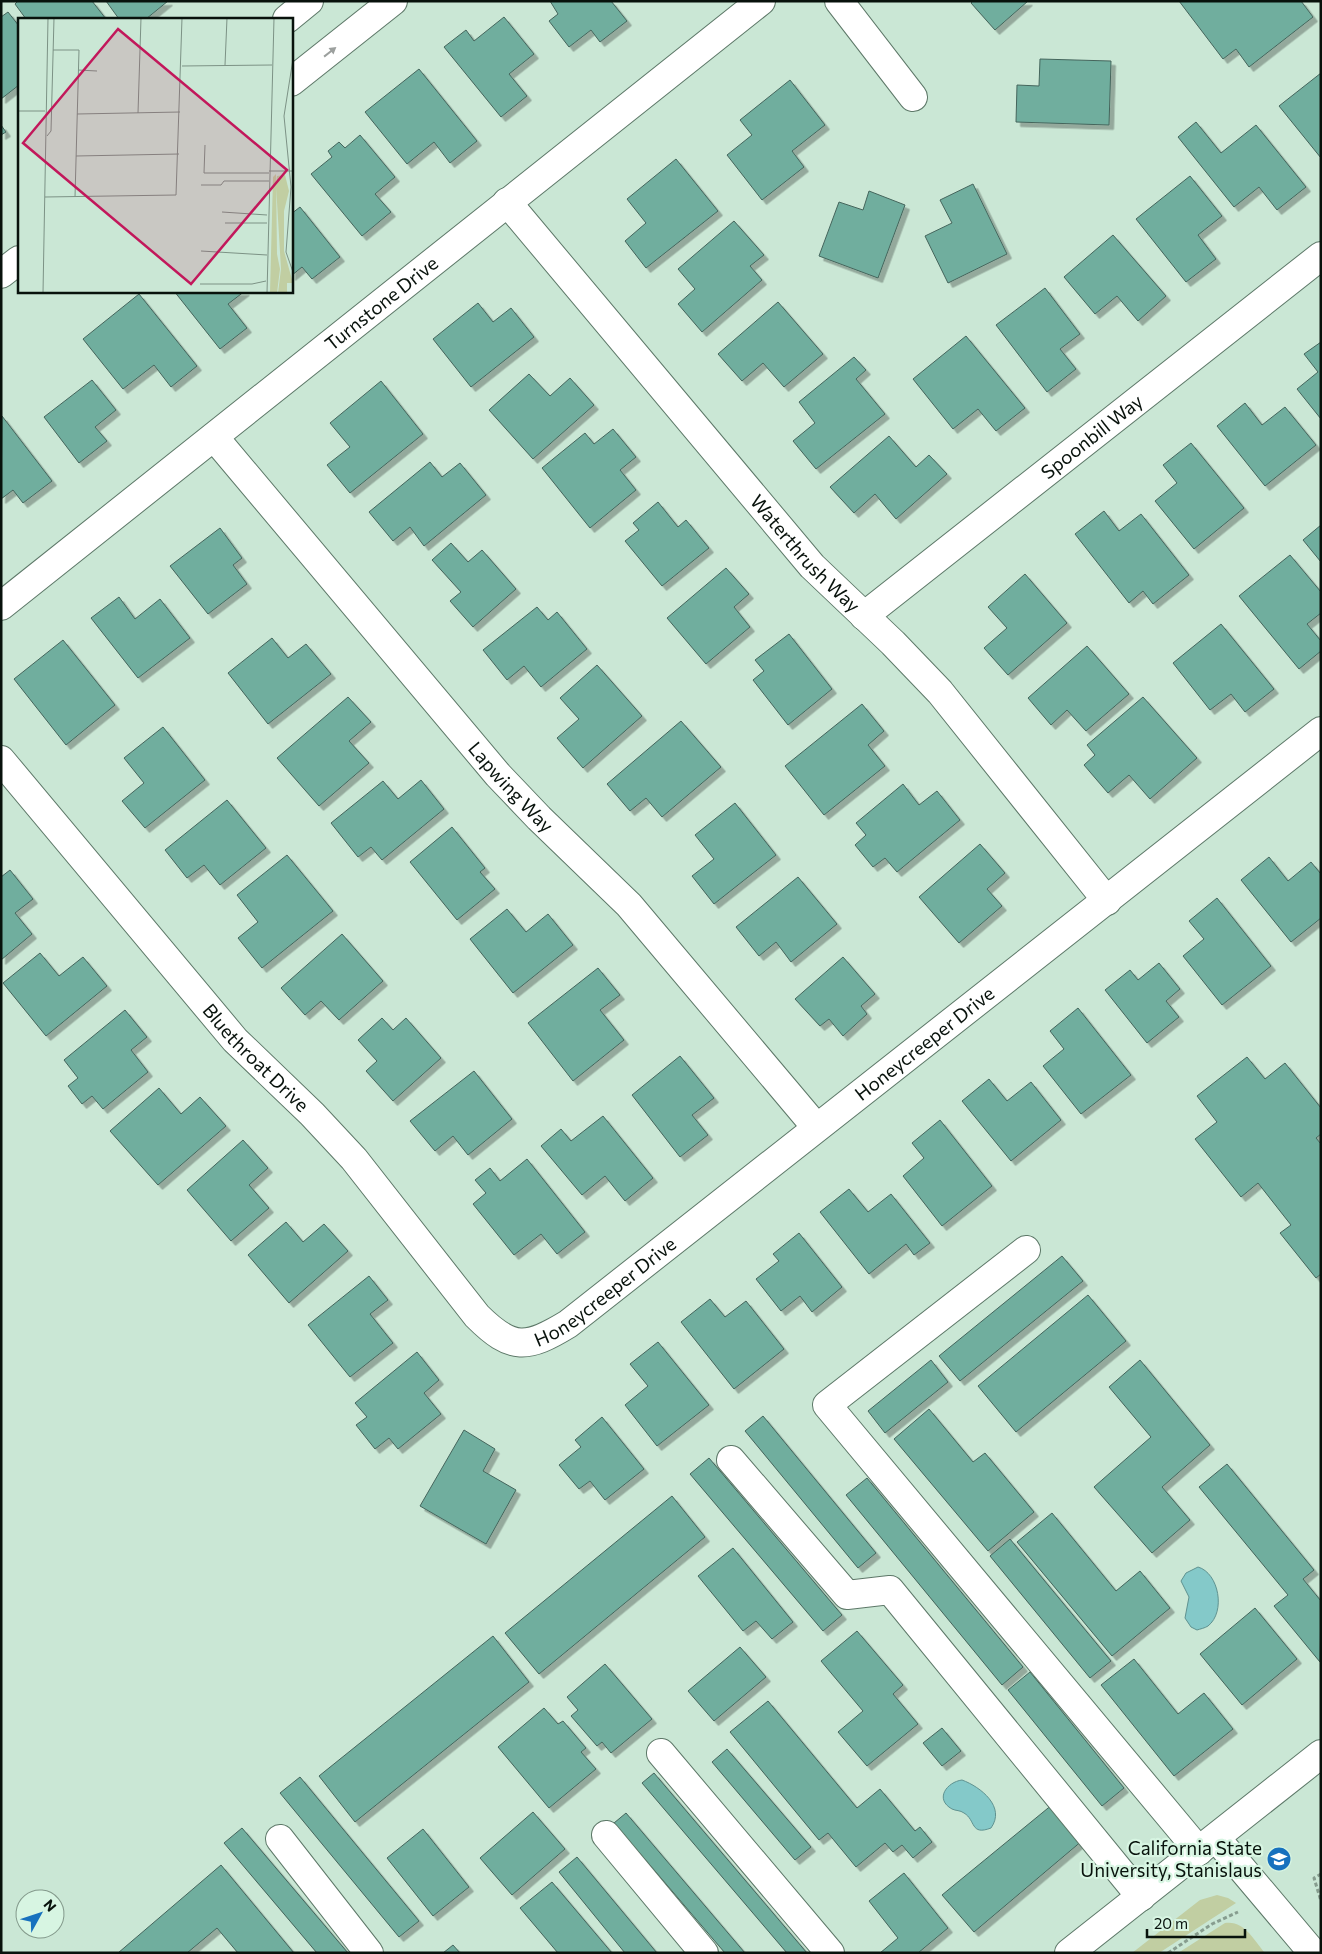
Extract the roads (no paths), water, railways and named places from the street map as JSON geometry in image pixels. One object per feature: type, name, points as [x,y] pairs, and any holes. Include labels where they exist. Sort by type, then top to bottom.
[{"type":"street","points":[[288,18],[309,1]]},
{"type":"street","points":[[292,81],[393,1]]},
{"type":"street","name":"Turnstone Drive","points":[[1,606],[761,1]]},
{"type":"street","points":[[839,1],[913,97]]},
{"type":"street","name":"Waterthrush Way","points":[[507,202],[812,566],[899,649],[940,692],[1107,901]]},
{"type":"street","name":"Spoonbill Way","points":[[864,616],[1321,256]]},
{"type":"street","points":[[1,274],[18,261]]},
{"type":"street","name":"Lapwing Way","points":[[214,437],[498,775],[628,905],[816,1127]]},
{"type":"street","name":"Honeycreeper Drive","points":[[520,1344],[546,1337],[568,1324],[1321,731]]},
{"type":"street","name":"Bluethroat Drive","points":[[1,760],[235,1040],[312,1114],[354,1159],[477,1316],[495,1334],[520,1344]]},
{"type":"street","points":[[1026,1250],[828,1405],[1207,1844],[1313,1953]]},
{"type":"street","points":[[731,1460],[847,1595],[890,1590],[1141,1897]]},
{"type":"street","points":[[661,1753],[830,1953]]},
{"type":"street","points":[[1069,1953],[1321,1754]]},
{"type":"street","points":[[606,1835],[704,1953]]},
{"type":"street","points":[[280,1839],[369,1953]]},
{"type":"water","points":[[1198,1567],[1211,1577],[1218,1594],[1218,1603],[1214,1620],[1208,1626],[1197,1630],[1191,1627],[1185,1618],[1189,1597],[1181,1581],[1186,1573]]},
{"type":"water","points":[[962,1780],[977,1787],[993,1805],[995,1820],[991,1828],[984,1830],[976,1829],[968,1816],[952,1809],[944,1801],[943,1796],[947,1787]]},
{"type":"place","name":"California State University, Stanislaus","points":[[1279,1859]]}]
